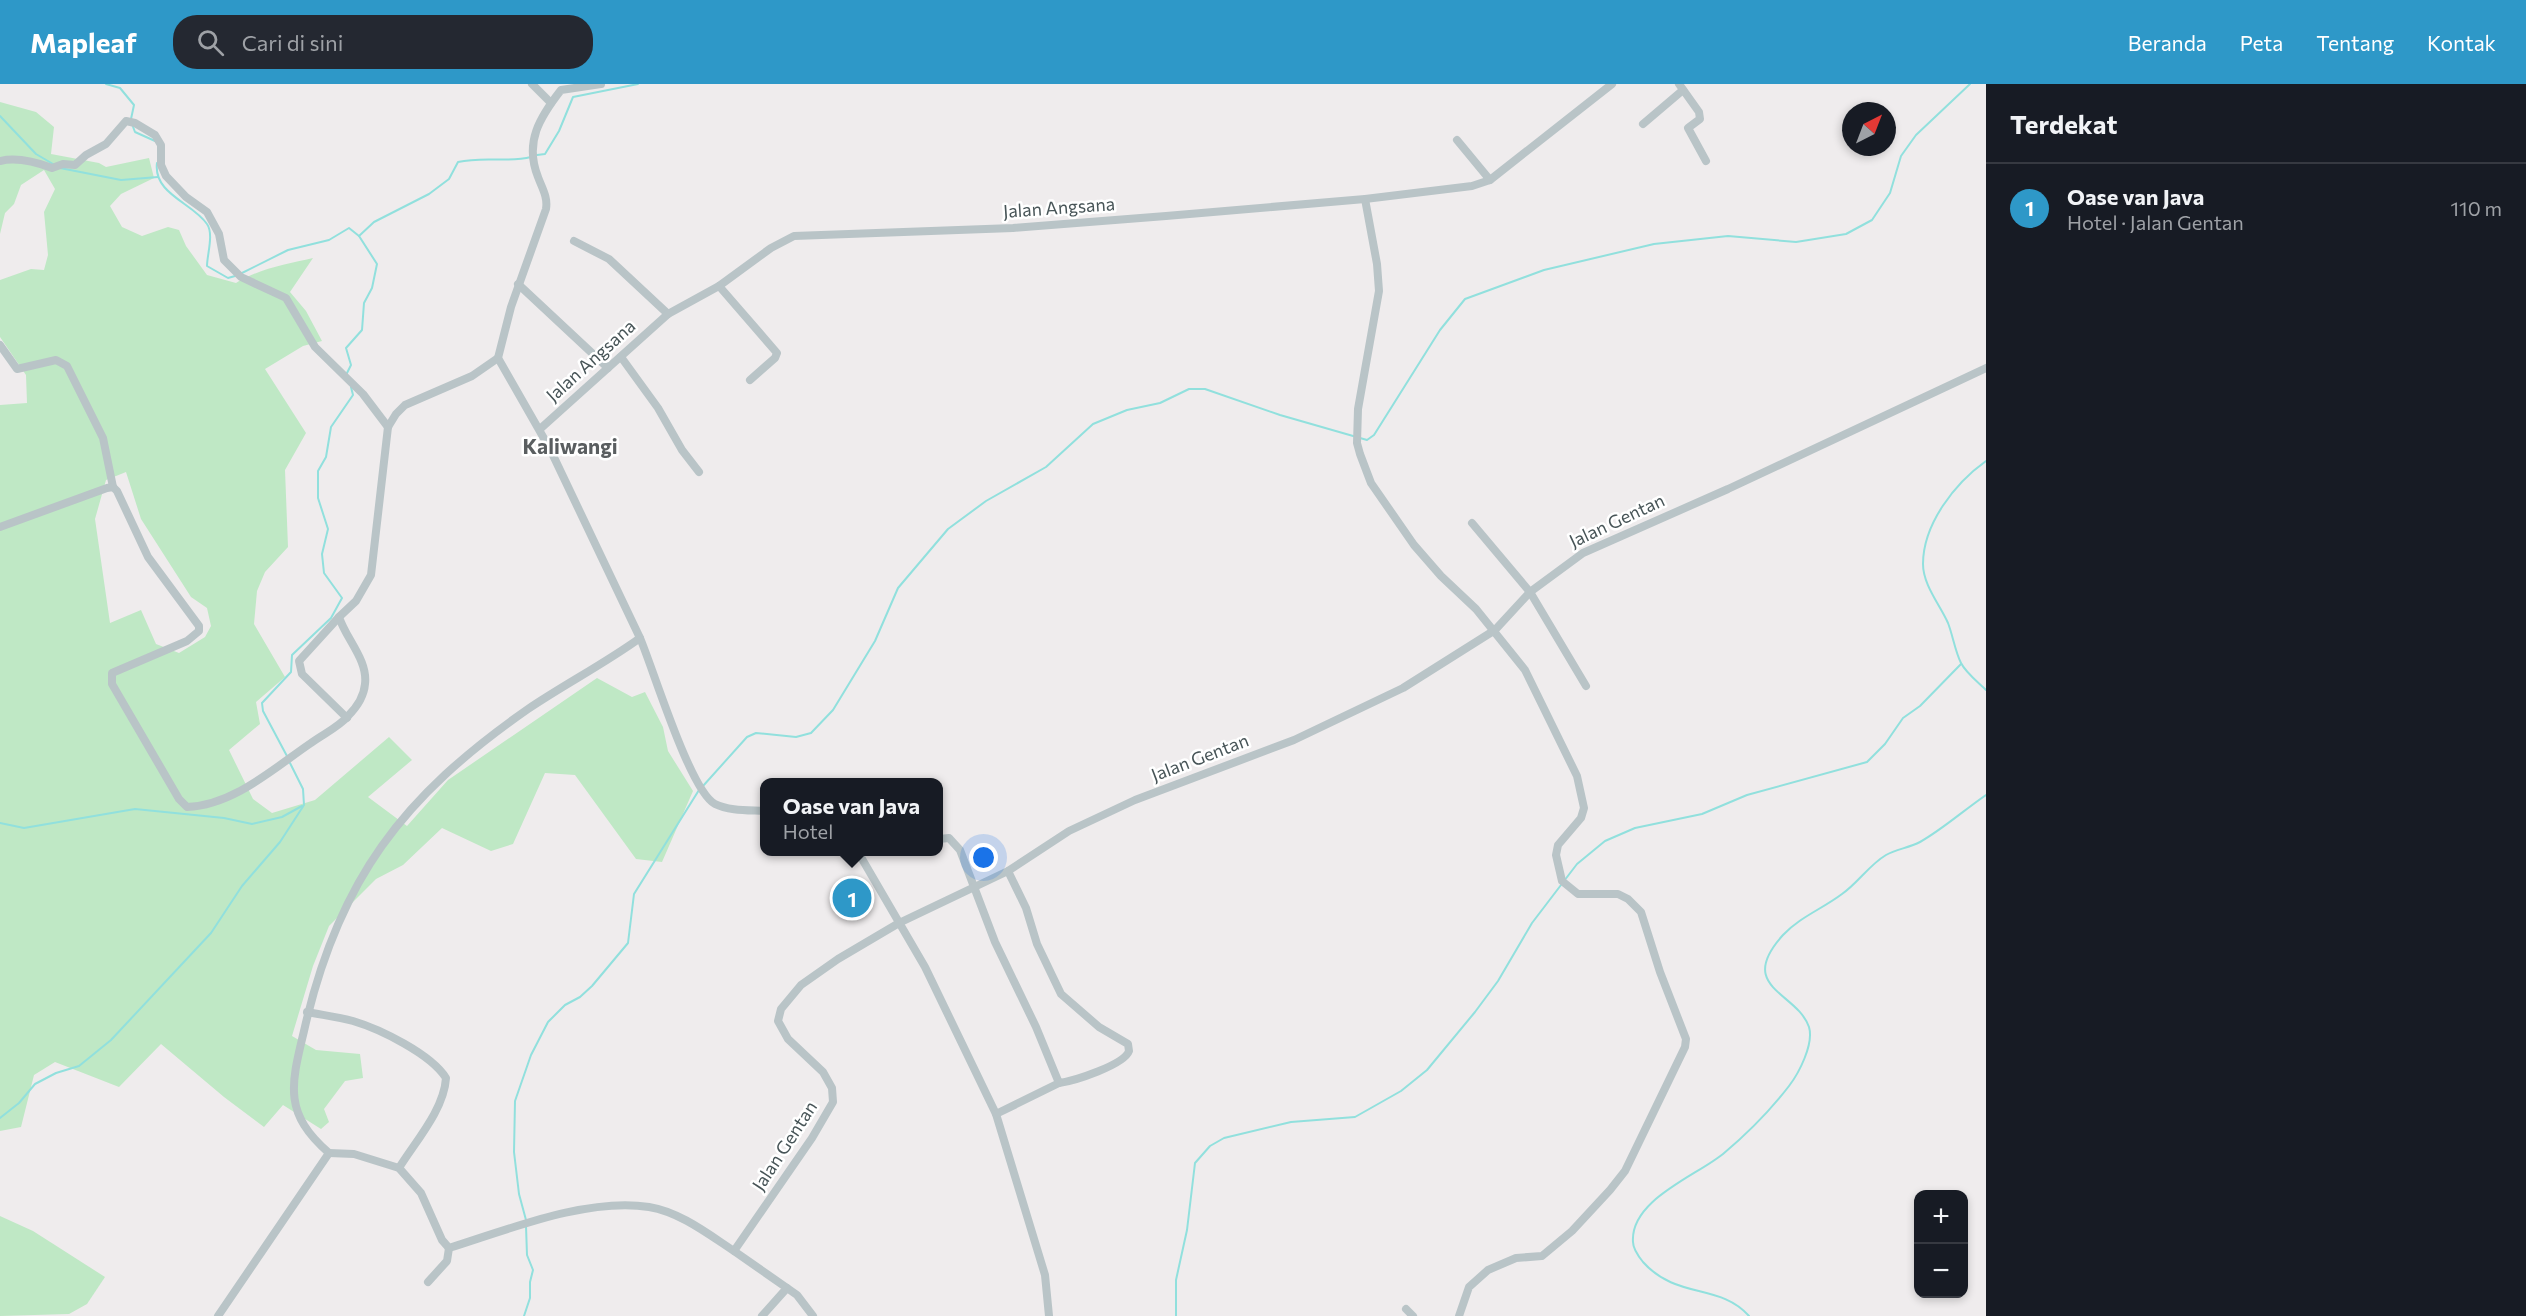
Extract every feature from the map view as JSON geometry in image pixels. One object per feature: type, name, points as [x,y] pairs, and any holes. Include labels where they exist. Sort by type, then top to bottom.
[{"type":"street","points":[[532,84],[550,103]]},
{"type":"street","points":[[347,718],[302,674],[299,661],[356,601],[371,575],[388,427],[405,405],[472,376],[498,358],[518,285],[546,209],[546,197],[535,169],[531,150],[535,133],[560,87],[601,84]]},
{"type":"street","name":"Jalan Angsana","points":[[540,429],[668,314],[719,286],[771,248],[795,236],[1013,228],[1365,198],[1472,186],[1490,180],[1612,84]]},
{"type":"street","points":[[1643,124],[1681,87],[1699,112],[1700,119],[1688,128],[1706,161]]},
{"type":"street","points":[[0,161],[9,159],[37,162],[52,168],[63,164],[75,165],[86,155],[106,144],[131,122],[155,135],[161,145],[161,165],[174,187],[207,212],[219,234],[224,260],[242,277],[286,298],[315,347],[349,378],[388,427]]},
{"type":"street","points":[[1457,140],[1490,180]]},
{"type":"street","points":[[1365,198],[1377,264],[1379,291],[1362,382],[1357,443],[1371,483],[1414,545],[1441,576],[1495,630],[1524,670],[1577,776],[1584,808],[1581,818],[1558,845],[1556,855],[1562,881],[1578,894],[1618,894],[1628,899],[1641,912],[1660,972],[1684,1029],[1685,1047],[1625,1171],[1572,1231],[1542,1256],[1516,1258],[1488,1270],[1469,1287],[1459,1316]]},
{"type":"street","points":[[574,242],[609,259],[668,314]]},
{"type":"street","points":[[518,285],[608,368]]},
{"type":"street","points":[[719,286],[777,353],[775,358],[750,381]]},
{"type":"street","points":[[0,345],[17,369],[56,360],[67,366],[103,438],[113,487],[124,505],[148,558],[199,626],[199,631],[188,641],[117,670],[110,677],[179,799],[187,807],[238,792],[347,718],[359,702],[365,685],[364,668],[343,631],[339,617]]},
{"type":"street","points":[[621,357],[658,408],[682,450],[699,472]]},
{"type":"street","points":[[498,358],[540,429],[640,638],[674,732],[703,791],[715,804],[760,810]]},
{"type":"street","name":"Jalan Gentan","points":[[734,1251],[812,1138],[833,1102],[832,1088],[823,1072],[788,1039],[778,1021],[781,1009],[801,985],[838,959],[899,923],[1008,871],[1069,831],[1135,800],[1294,740],[1403,688],[1495,630],[1530,592],[1583,554],[1986,368]]},
{"type":"street","points":[[0,527],[113,487]]},
{"type":"street","points":[[1472,523],[1530,592],[1586,686]]},
{"type":"street","points":[[428,1282],[447,1262],[449,1248],[442,1240],[421,1193],[399,1168],[354,1154],[329,1153],[305,1129],[296,1112],[293,1077],[307,1012],[335,928],[372,855],[399,820],[431,786],[528,709],[640,638]]},
{"type":"street","points":[[943,839],[949,838],[956,843],[976,887],[995,942],[1036,1027],[1059,1083]]},
{"type":"street","points":[[860,856],[952,1018],[996,1114],[1045,1275],[1049,1316]]},
{"type":"street","points":[[996,1114],[1059,1083],[1074,1081],[1123,1060],[1129,1051],[1128,1044],[1099,1027],[1061,994],[1037,944],[1026,908],[1008,871]]},
{"type":"street","points":[[307,1012],[351,1021],[382,1033],[434,1064],[446,1078],[446,1088],[434,1113],[399,1168]]},
{"type":"street","points":[[218,1316],[329,1153]]},
{"type":"street","points":[[449,1248],[534,1219],[620,1206],[649,1207],[696,1226],[734,1251],[797,1295],[813,1316]]},
{"type":"street","points":[[762,1316],[787,1288]]},
{"type":"green space","points":[[0,102],[36,112],[54,127],[51,154],[99,163],[106,167],[149,158],[154,178],[121,194],[110,206],[122,227],[142,236],[168,227],[179,230],[186,246],[207,275],[236,283],[263,271],[313,258],[290,292],[306,311],[322,341],[303,346],[265,369],[306,433],[285,470],[288,547],[265,572],[257,591],[254,624],[285,677],[256,702],[260,724],[229,750],[253,799],[272,813],[315,800],[389,737],[412,760],[368,797],[407,826],[448,780],[597,678],[632,697],[645,692],[663,727],[668,751],[693,791],[662,862],[636,859],[575,775],[545,773],[513,844],[491,851],[442,828],[403,865],[376,879],[329,926],[313,966],[292,1036],[316,1050],[360,1054],[363,1078],[345,1081],[324,1109],[329,1122],[321,1129],[283,1105],[264,1127],[161,1044],[119,1087],[55,1062],[34,1075],[21,1127],[0,1131],[0,405],[27,403],[26,375],[0,337],[0,280],[31,269],[44,270],[48,255],[44,212],[55,189],[44,170],[21,185],[14,204],[5,213],[0,234]],"holes":[[[126,472],[141,519],[191,597],[207,608],[211,626],[205,637],[179,653],[156,644],[141,610],[110,623],[95,519],[106,480]]]},
{"type":"green space","points":[[0,1216],[33,1231],[105,1277],[87,1304],[69,1314],[0,1316]]},
{"type":"waterway","points":[[106,84],[120,88],[134,105],[131,119]]},
{"type":"waterway","points":[[537,155],[545,154],[559,131],[573,97],[638,84]]},
{"type":"waterway","points":[[703,786],[747,737],[756,733],[796,737],[811,733],[833,710],[875,641],[898,588],[948,529],[986,501],[1046,467],[1093,424],[1127,410],[1160,403],[1189,389],[1205,389],[1280,415],[1367,440],[1374,435],[1440,330],[1465,299],[1544,270],[1654,244],[1728,236],[1796,242],[1846,234],[1872,220],[1890,193],[1901,156],[1916,135],[1970,84]]},
{"type":"waterway","points":[[0,116],[36,154],[53,164]]},
{"type":"waterway","points":[[132,124],[135,132],[155,141]]},
{"type":"waterway","points":[[240,274],[288,250],[329,240],[349,228],[359,236],[374,222],[429,194],[449,179],[458,162],[531,157]]},
{"type":"waterway","points":[[157,163],[157,174],[161,183],[201,217],[209,228],[207,266],[228,278],[235,276]]},
{"type":"waterway","points":[[60,168],[121,180],[158,177]]},
{"type":"waterway","points":[[347,373],[351,365],[346,348],[362,330],[364,303],[372,288],[377,264],[359,236]]},
{"type":"waterway","points":[[288,758],[263,711],[262,703],[291,672],[292,655],[331,618],[342,598],[324,573],[322,554],[328,529],[318,498],[318,471],[326,457],[331,427],[353,395],[351,387]]},
{"type":"waterway","points":[[1986,461],[1963,481],[1943,506],[1928,534],[1923,564],[1926,580],[1948,623],[1961,663],[1986,690]]},
{"type":"waterway","points":[[1176,1316],[1176,1280],[1187,1230],[1195,1163],[1210,1146],[1224,1138],[1291,1122],[1355,1117],[1401,1091],[1427,1070],[1475,1012],[1498,981],[1532,923],[1577,864],[1605,841],[1635,828],[1702,814],[1747,795],[1867,762],[1885,744],[1903,718],[1920,706],[1961,664]]},
{"type":"waterway","points":[[0,1118],[19,1103],[35,1084],[56,1073],[79,1066],[111,1040],[211,933],[242,886],[280,842],[304,805],[303,789],[290,763]]},
{"type":"waterway","points":[[526,1220],[519,1194],[514,1152],[515,1101],[531,1055],[548,1022],[565,1005],[580,997],[592,986],[628,943],[634,894],[699,790]]},
{"type":"waterway","points":[[1749,1316],[1738,1306],[1725,1299],[1670,1282],[1656,1274],[1643,1262],[1635,1250],[1633,1242],[1635,1227],[1642,1214],[1667,1190],[1723,1154],[1750,1130],[1781,1096],[1801,1066],[1808,1050],[1809,1027],[1802,1015],[1774,988],[1767,978],[1765,967],[1770,953],[1783,935],[1797,923],[1848,890],[1880,859],[1929,837],[1986,795]]},
{"type":"waterway","points":[[0,823],[24,828],[135,809],[224,818],[252,824],[282,817],[302,806]]},
{"type":"waterway","points":[[524,1316],[530,1298],[533,1270],[527,1255],[526,1226]]},
{"type":"place","name":"Oase van Java","points":[[852,898]]},
{"type":"district","name":"Kaliwangi","points":[[570,447]]}]
